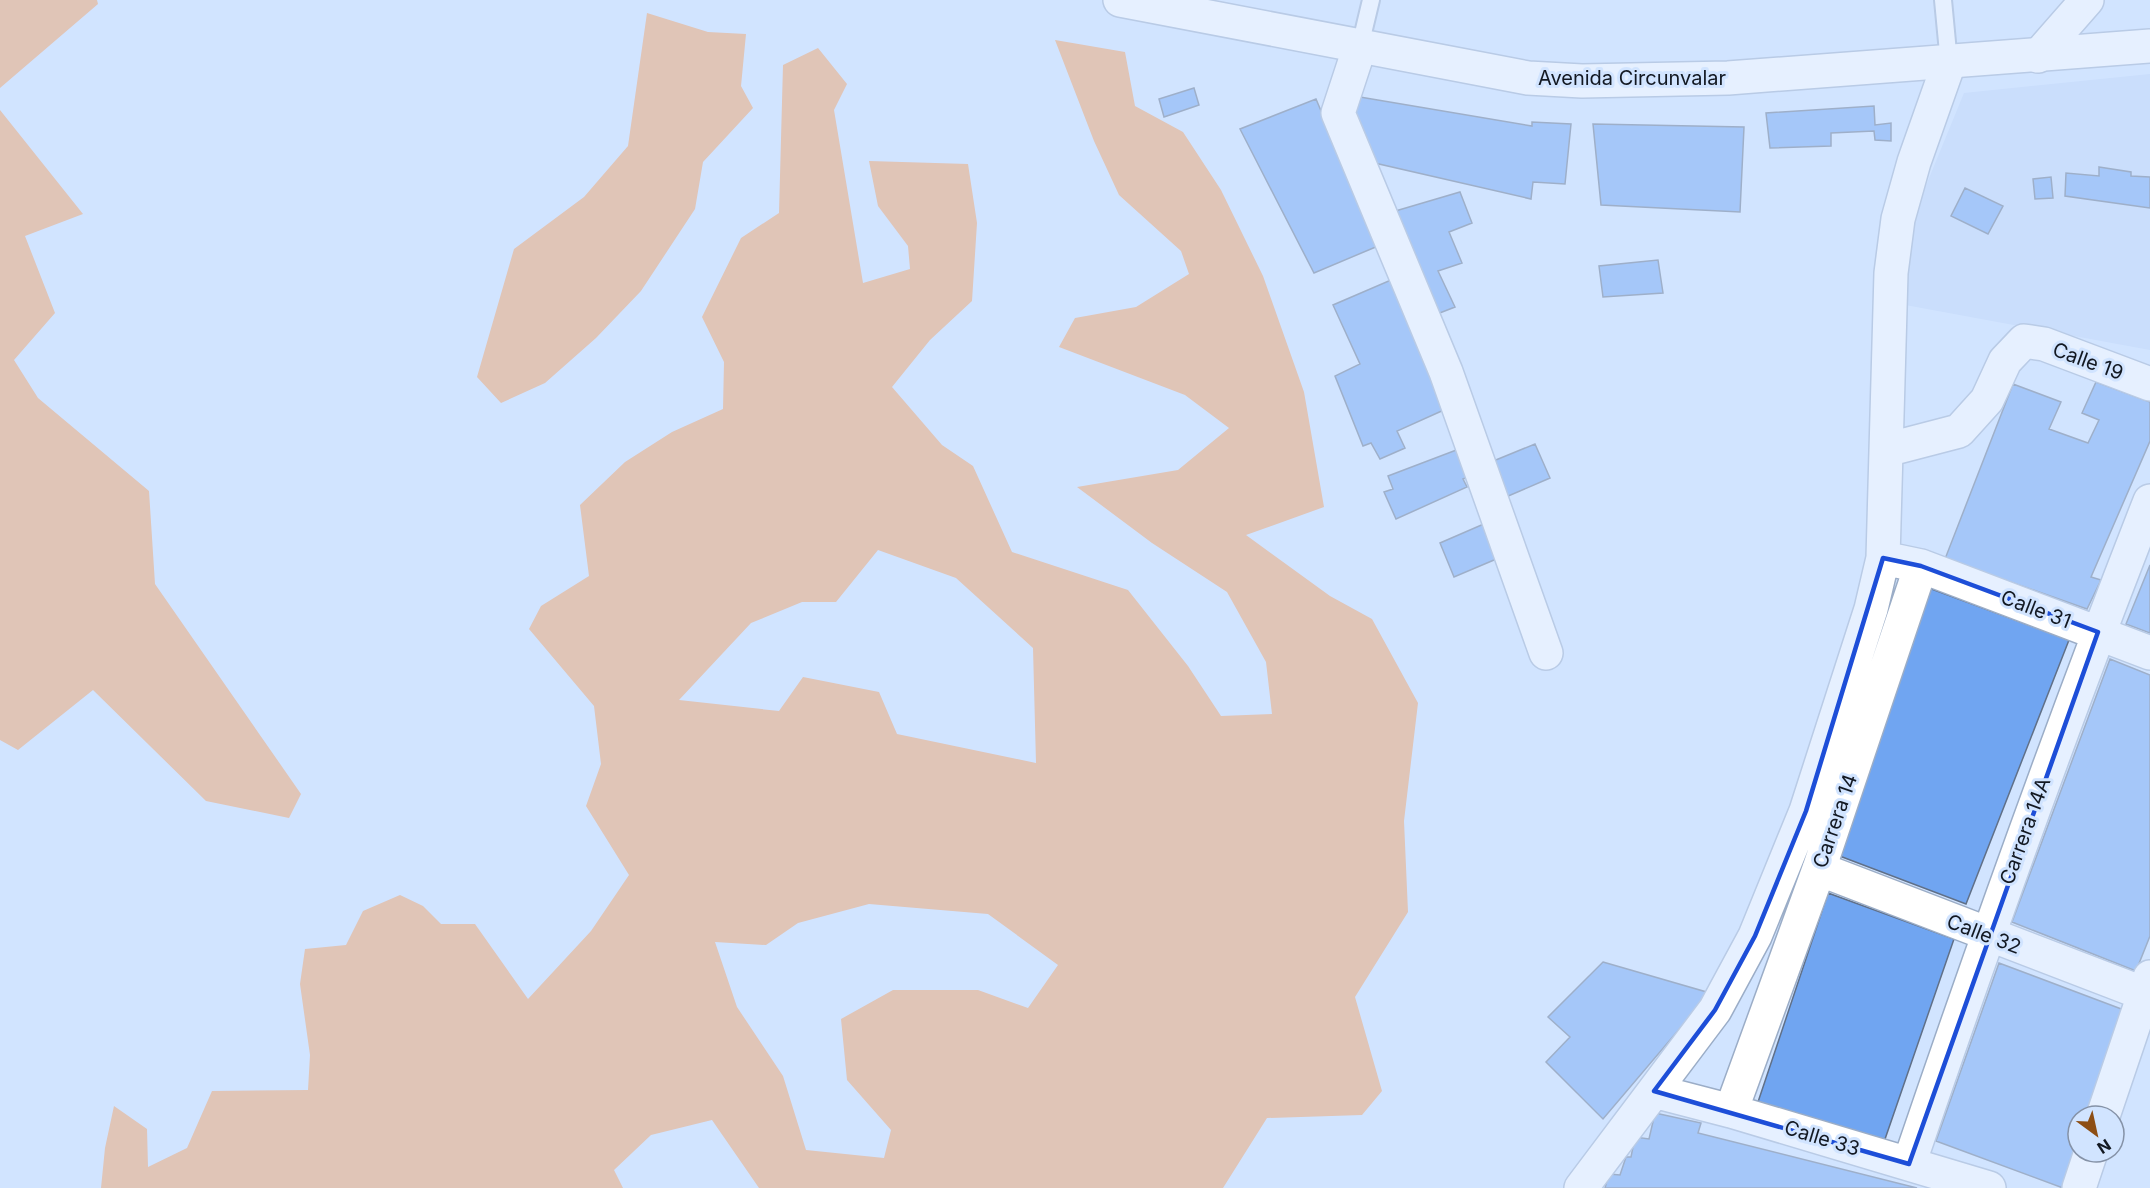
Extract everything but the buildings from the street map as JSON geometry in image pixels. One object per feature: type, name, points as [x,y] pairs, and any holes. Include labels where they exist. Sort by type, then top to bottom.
[{"type":"street","name":"Avenida Circunvalar","points":[[1120,0],[1193,7],[1360,46],[1528,78],[1582,81],[1728,78],[2150,46]]},
{"type":"street","points":[[2037,56],[2087,0]]},
{"type":"street","points":[[1360,46],[1338,113],[1446,372],[1546,653]]},
{"type":"street","points":[[1581,1188],[1715,1010],[1755,936],[1806,811],[1870,609],[1883,558],[1891,273],[1898,219],[1914,162],[1949,63]]},
{"type":"street","name":"Calle 19","points":[[1886,450],[1959,430],[1987,400],[2005,361],[2024,341],[2044,344],[2150,384]]},
{"type":"street","name":"Carrera 14A","points":[[1909,1164],[1987,936],[2098,632],[2150,501]]},
{"type":"street","points":[[1883,558],[1921,566]]},
{"type":"street","name":"Calle 31","points":[[1921,566],[2150,653]]},
{"type":"street","name":"Carrera 14","points":[[1731,1111],[1819,869],[1921,566]]},
{"type":"street","name":"Calle 32","points":[[1819,869],[1987,936],[2148,989]]},
{"type":"street","points":[[2107,1104],[2148,989]]},
{"type":"street","name":"Calle 33","points":[[1654,1091],[1731,1111],[1989,1188]]},
{"type":"street","points":[[2079,1188],[2087,1164]]},
{"type":"lane","points":[[1360,46],[1371,0]]},
{"type":"lane","points":[[1943,0],[1949,63]]},
{"type":"highlighted area","points":[[1883,558],[1921,566],[2098,632],[1909,1164],[1654,1091],[1715,1010],[1755,936],[1806,811]]},
{"type":"shaded area","points":[[0,0],[97,0],[98,4],[0,88]]},
{"type":"shaded area","points":[[647,13],[708,32],[746,34],[741,86],[753,108],[703,162],[695,209],[641,291],[596,338],[545,383],[501,403],[477,377],[514,249],[584,197],[628,146]]},
{"type":"shaded area","points":[[1055,40],[1125,52],[1135,106],[1183,132],[1221,190],[1263,276],[1304,392],[1324,507],[1246,535],[1330,596],[1372,619],[1418,703],[1404,821],[1408,912],[1355,997],[1382,1091],[1362,1115],[1267,1118],[1223,1188],[759,1188],[712,1120],[651,1135],[614,1170],[623,1188],[101,1188],[105,1148],[114,1106],[147,1129],[148,1167],[187,1148],[212,1091],[308,1090],[310,1055],[300,984],[305,949],[346,945],[363,911],[400,895],[423,906],[441,924],[475,924],[528,999],[591,931],[629,875],[586,806],[601,764],[594,706],[529,629],[541,606],[589,576],[580,505],[625,462],[672,432],[723,409],[724,362],[702,317],[741,238],[779,213],[783,65],[818,48],[847,84],[834,110],[863,283],[910,269],[908,246],[878,206],[869,161],[968,164],[977,223],[972,301],[930,340],[892,387],[942,445],[973,466],[1012,552],[1128,590],[1188,666],[1221,716],[1272,714],[1266,662],[1227,592],[1152,543],[1077,487],[1178,470],[1229,428],[1185,395],[1059,347],[1075,318],[1136,307],[1189,274],[1181,251],[1119,195],[1094,141]],"holes":[[[878,550],[956,578],[1033,648],[1036,763],[897,734],[879,692],[803,677],[779,711],[679,700],[751,623],[802,602],[836,602]],[[869,904],[988,914],[1058,965],[1028,1008],[978,990],[893,990],[841,1019],[847,1080],[891,1130],[884,1158],[806,1150],[783,1076],[737,1007],[715,942],[766,945],[798,923]]]},
{"type":"shaded area","points":[[2150,74],[2150,350],[1900,304],[1918,205],[1964,93]]},
{"type":"shaded area","points":[[0,110],[83,214],[25,236],[55,313],[14,360],[38,398],[149,491],[155,584],[301,794],[289,818],[206,801],[93,690],[18,750],[0,740]]}]
